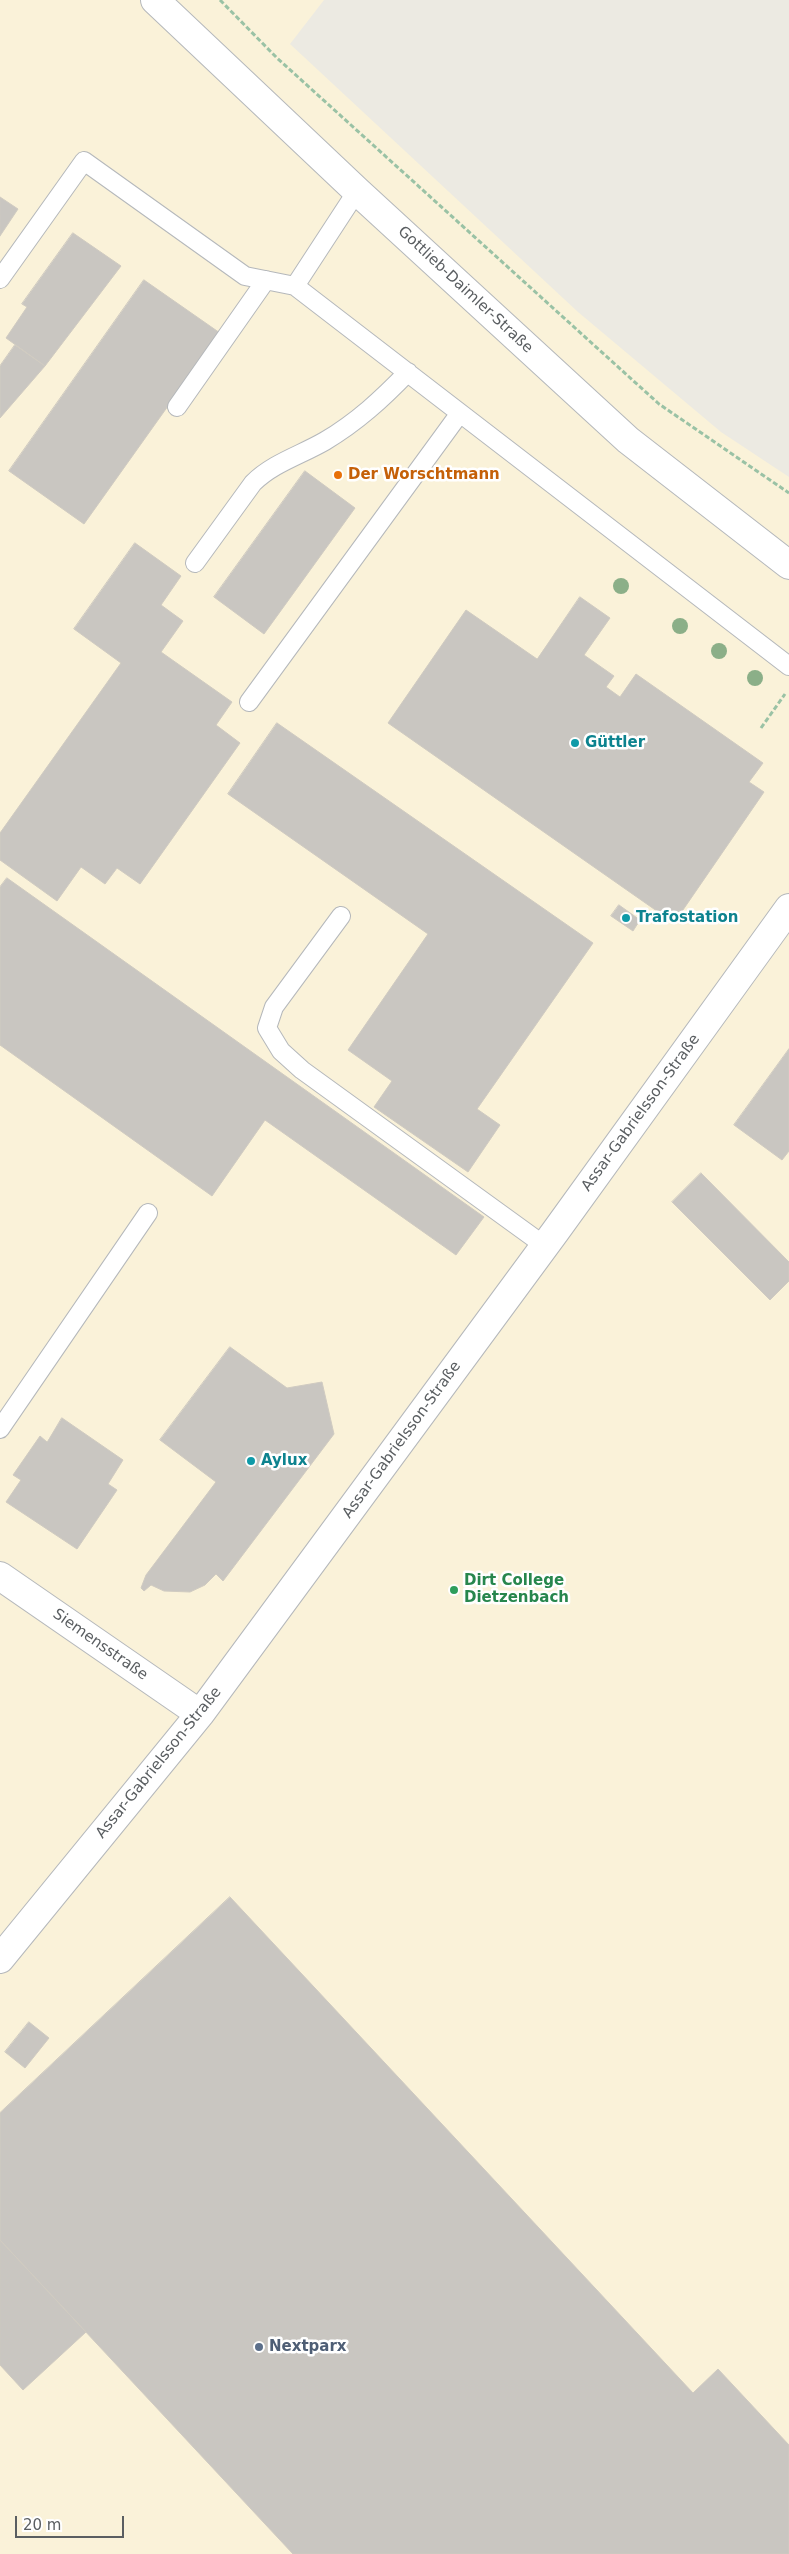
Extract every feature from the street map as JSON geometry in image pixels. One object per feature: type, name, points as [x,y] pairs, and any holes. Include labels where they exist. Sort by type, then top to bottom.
[{"type":"street","name":"Gottlieb-Daimler-Straße","points":[[155,0],[358,191],[628,440],[789,565]]},
{"type":"street","name":"Assar-Gabrielsson-Straße","points":[[0,1959],[200,1714],[545,1246],[789,908]]},
{"type":"street","name":"Siemensstraße","points":[[0,1576],[200,1714]]},
{"type":"lane","points":[[0,280],[84,161],[245,276],[295,286],[789,666]]},
{"type":"lane","points":[[295,286],[358,191]]},
{"type":"lane","points":[[177,407],[266,280]]},
{"type":"lane","points":[[195,563],[253,483],[262,474],[359,420],[408,372]]},
{"type":"lane","points":[[249,702],[408,482],[460,414]]},
{"type":"lane","points":[[341,916],[274,1007],[267,1028],[281,1051],[302,1070],[545,1246]]},
{"type":"lane","points":[[0,1429],[148,1213]]},
{"type":"path","points":[[220,0],[277,58],[659,404],[789,493]]},
{"type":"path","points":[[761,728],[789,688]]},
{"type":"shaded area","points":[[0,0],[324,0],[290,44],[578,312],[721,432],[789,477],[789,2554],[0,2554]]},
{"type":"building","points":[[0,197],[18,209],[0,236]]},
{"type":"building","points":[[73,233],[121,266],[45,366],[6,338],[27,307],[22,304]]},
{"type":"building","points":[[144,280],[220,333],[84,524],[9,471]]},
{"type":"building","points":[[15,345],[45,366],[0,418],[0,366]]},
{"type":"building","points":[[305,471],[355,508],[264,634],[214,597]]},
{"type":"building","points":[[135,543],[181,576],[161,605],[183,621],[161,652],[232,702],[216,725],[240,743],[140,884],[117,868],[105,884],[81,867],[57,901],[0,860],[0,833],[121,663],[74,629]]},
{"type":"building","name":"Güttler","points":[[580,597],[610,618],[584,655],[614,676],[606,687],[620,697],[636,674],[763,763],[749,782],[764,792],[674,923],[388,723],[466,610],[537,659]]},
{"type":"building","points":[[277,723],[593,943],[477,1109],[500,1125],[468,1172],[374,1107],[392,1081],[348,1050],[428,934],[228,794]]},
{"type":"building","points":[[7,878],[484,1217],[456,1255],[265,1120],[212,1196],[0,1045],[0,887]]},
{"type":"building","name":"Trafostation","points":[[619,905],[640,920],[633,931],[611,916]]},
{"type":"building","points":[[789,1049],[789,1151],[782,1160],[734,1125]]},
{"type":"building","points":[[701,1173],[789,1262],[789,1281],[770,1300],[672,1202]]},
{"type":"building","name":"Aylux","points":[[230,1347],[287,1388],[322,1382],[334,1434],[223,1581],[216,1574],[205,1585],[190,1592],[164,1591],[151,1585],[144,1591],[141,1588],[146,1575],[216,1482],[160,1440]]},
{"type":"building","points":[[62,1418],[123,1460],[108,1484],[117,1490],[77,1549],[6,1502],[21,1480],[13,1475],[40,1436],[47,1442]]},
{"type":"building","points":[[230,1897],[693,2393],[718,2369],[789,2445],[789,2554],[293,2554],[0,2240],[0,2113]]},
{"type":"building","points":[[29,2022],[49,2038],[25,2068],[5,2052]]},
{"type":"building","points":[[0,2240],[86,2332],[23,2390],[0,2365]]},
{"type":"place","name":"Der Worschtmann","points":[[338,475]]},
{"type":"place","name":"Güttler","points":[[575,743]]},
{"type":"place","name":"Trafostation","points":[[626,918]]},
{"type":"place","name":"Aylux","points":[[251,1461]]},
{"type":"place","name":"Dirt College Dietzenbach","points":[[454,1590]]},
{"type":"place","name":"Nextparx","points":[[259,2347]]}]
